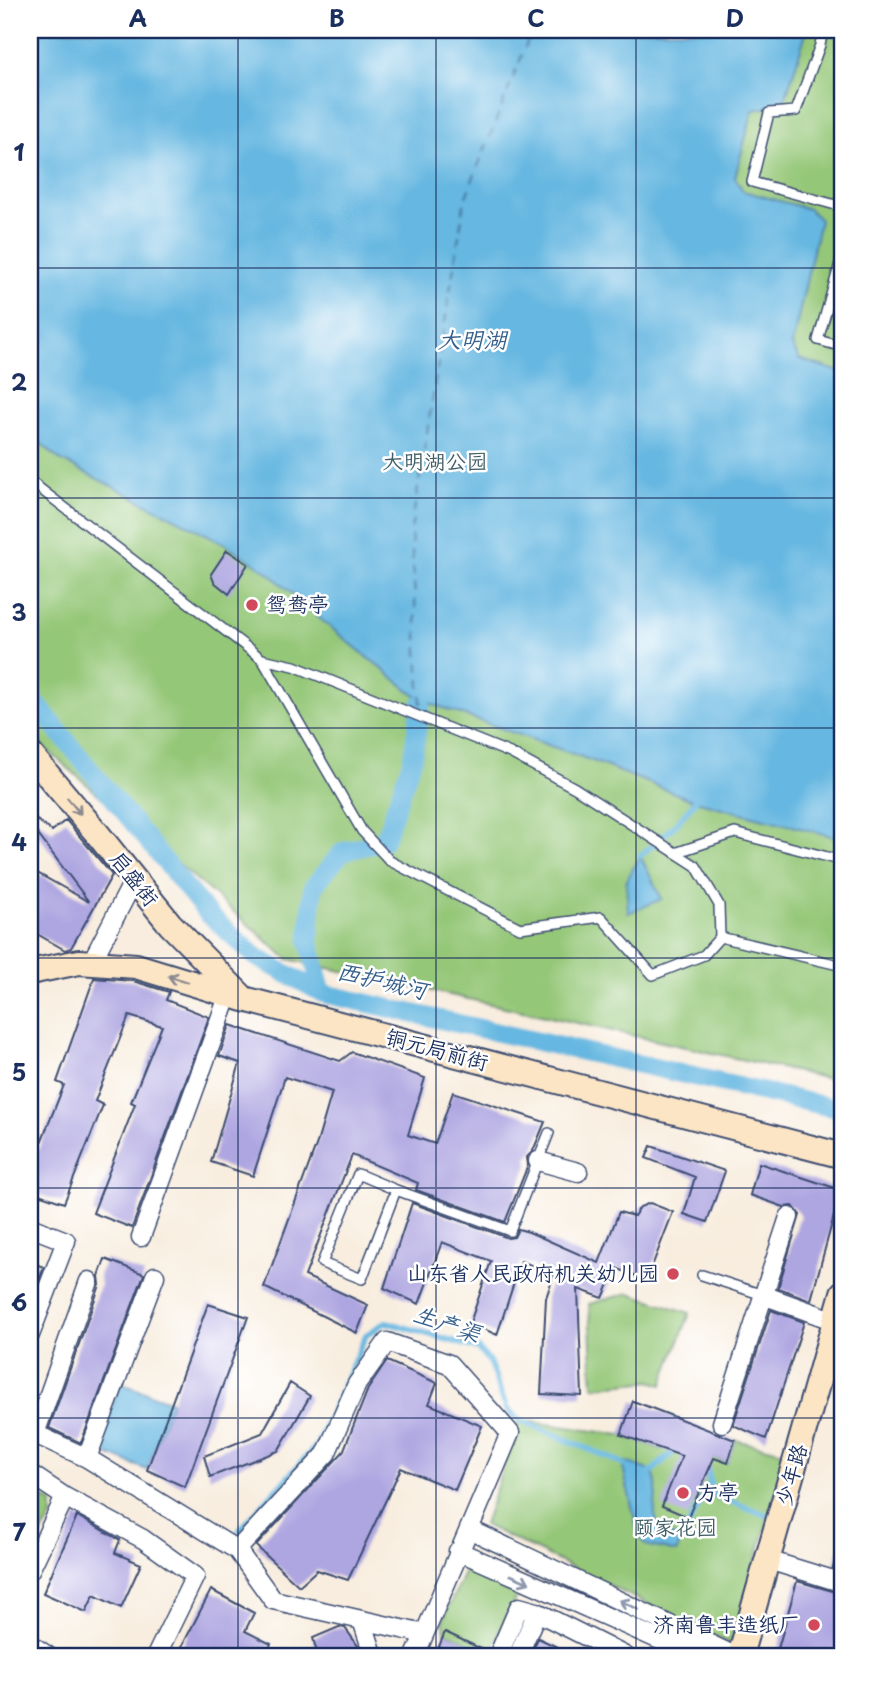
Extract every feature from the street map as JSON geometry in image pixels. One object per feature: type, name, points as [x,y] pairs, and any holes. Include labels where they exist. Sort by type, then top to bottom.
[{"type":"street","name":"启盛街","points":[[30,754],[170,925],[236,997]]},
{"type":"street","points":[[90,963],[134,880]]},
{"type":"street","name":"铜元局前街","points":[[30,972],[79,962],[136,966],[236,997],[843,1156]]},
{"type":"street","points":[[141,1237],[236,997]]},
{"type":"street","points":[[538,1161],[578,1172]]},
{"type":"street","points":[[722,1423],[789,1217]]},
{"type":"street","points":[[30,1227],[66,1241],[30,1335]]},
{"type":"street","points":[[87,1458],[155,1276]]},
{"type":"street","points":[[89,1281],[35,1434],[87,1458],[237,1550],[273,1600],[424,1634]]},
{"type":"street","name":"少年路","points":[[738,1656],[768,1560],[843,1293]]},
{"type":"street","points":[[763,1295],[835,1321]]},
{"type":"street","points":[[237,1550],[326,1454],[357,1384],[387,1342],[449,1364],[510,1433],[415,1656]]},
{"type":"street","points":[[30,1475],[143,1539],[195,1576],[156,1656]]},
{"type":"street","points":[[30,1570],[65,1497]]},
{"type":"street","points":[[469,1529],[738,1656]]},
{"type":"street","points":[[458,1551],[696,1656]]},
{"type":"street","points":[[768,1560],[843,1583]]},
{"type":"street","points":[[498,1656],[519,1607],[537,1612],[625,1656]]},
{"type":"street","points":[[519,1656],[537,1612]]},
{"type":"street","points":[[362,1620],[376,1656]]},
{"type":"street","points":[[30,1644],[48,1656]]},
{"type":"lane","points":[[823,30],[796,111],[769,113],[752,182],[843,207]]},
{"type":"lane","points":[[843,254],[818,340],[843,347]]},
{"type":"lane","points":[[30,481],[261,659],[362,831],[390,860],[520,928],[601,917],[653,975],[704,955],[720,937],[719,905],[696,866],[575,788],[510,753],[448,727],[294,666],[261,659]]},
{"type":"lane","points":[[671,851],[735,833],[843,861]]},
{"type":"lane","points":[[720,937],[843,966]]},
{"type":"lane","points":[[396,1190],[362,1279],[322,1263],[358,1174],[510,1231],[549,1133]]},
{"type":"lane","points":[[702,1275],[763,1295]]},
{"type":"green space","name":"大明湖","points":[[30,30],[843,30],[843,1082],[288,959],[30,735]]},
{"type":"green space","points":[[629,1293],[690,1313],[662,1385],[651,1381],[593,1387],[589,1304]]},
{"type":"green space","name":"颐家花园","points":[[519,1420],[621,1435],[662,1449],[666,1439],[727,1463],[735,1440],[788,1453],[731,1644],[484,1525]]},
{"type":"green space","points":[[35,1496],[52,1502],[52,1517],[30,1553],[30,1501]]},
{"type":"green space","points":[[467,1566],[519,1590],[490,1653],[445,1632],[443,1620]]},
{"type":"water","name":"大明湖","points":[[30,30],[807,30],[785,99],[775,106],[753,110],[735,177],[743,191],[809,209],[820,220],[792,345],[799,359],[843,373],[843,839],[695,801],[590,760],[421,700],[325,623],[269,573],[224,543],[60,460],[30,434]]},
{"type":"water","points":[[640,856],[662,899],[628,913],[626,882]]},
{"type":"water","points":[[120,1383],[172,1402],[147,1470],[97,1450]]},
{"type":"water","points":[[626,1462],[652,1471],[656,1486],[656,1519],[661,1528],[680,1542],[677,1552],[646,1545],[639,1537],[623,1468]]},
{"type":"building","points":[[227,550],[248,564],[229,594],[214,582],[211,574]]},
{"type":"building","points":[[30,815],[52,831],[66,820],[112,875],[71,948],[65,950],[30,930],[30,869],[89,902],[30,824]]},
{"type":"building","points":[[94,978],[133,981],[169,992],[166,1000],[209,1017],[132,1228],[93,1213],[135,1104],[131,1102],[162,1026],[129,1016],[95,1101],[103,1105],[64,1203],[30,1191],[30,1170],[64,1085],[57,1082]]},
{"type":"building","points":[[230,1025],[340,1061],[352,1052],[425,1078],[408,1135],[435,1144],[453,1092],[545,1122],[533,1151],[527,1157],[528,1165],[505,1222],[416,1190],[418,1183],[352,1155],[305,1276],[368,1305],[357,1333],[264,1287],[318,1140],[332,1092],[285,1077],[253,1176],[211,1162],[240,1063],[219,1056]]},
{"type":"building","points":[[651,1146],[725,1171],[707,1222],[684,1214],[695,1177],[646,1158]]},
{"type":"building","points":[[759,1163],[841,1190],[811,1300],[778,1288],[800,1215],[793,1206],[784,1207],[750,1195]]},
{"type":"building","points":[[412,1203],[508,1238],[514,1237],[518,1229],[529,1232],[599,1263],[619,1212],[634,1216],[640,1207],[650,1203],[673,1212],[649,1274],[639,1277],[616,1268],[603,1298],[578,1289],[582,1396],[541,1394],[546,1298],[554,1274],[521,1261],[497,1335],[470,1323],[491,1261],[442,1242],[419,1304],[384,1288]]},
{"type":"building","points":[[105,1259],[144,1274],[81,1443],[49,1428],[100,1285],[99,1276]]},
{"type":"building","points":[[30,1262],[44,1267],[30,1304]]},
{"type":"building","points":[[208,1304],[248,1317],[185,1487],[147,1470]]},
{"type":"building","points":[[771,1310],[804,1322],[766,1439],[733,1425]]},
{"type":"building","points":[[387,1361],[437,1383],[429,1404],[482,1426],[455,1490],[401,1468],[348,1580],[317,1570],[299,1586],[256,1546],[343,1452],[368,1389]]},
{"type":"building","points":[[290,1383],[310,1396],[278,1451],[210,1477],[204,1456],[262,1433]]},
{"type":"building","points":[[633,1401],[735,1440],[728,1463],[714,1458],[688,1517],[662,1506],[682,1456],[621,1435]]},
{"type":"building","points":[[77,1516],[120,1540],[115,1553],[141,1564],[121,1608],[94,1595],[86,1612],[43,1593]]},
{"type":"building","points":[[840,1546],[843,1546],[843,1571],[833,1568]]},
{"type":"building","name":"济南鲁丰造纸厂","points":[[797,1581],[843,1594],[843,1656],[776,1656]]},
{"type":"building","points":[[211,1590],[254,1613],[245,1631],[271,1644],[264,1656],[177,1656]]},
{"type":"building","points":[[339,1627],[345,1628],[362,1656],[318,1656],[313,1638]]},
{"type":"building","points":[[445,1632],[488,1652],[487,1656],[435,1656]]},
{"type":"building","points":[[538,1638],[576,1656],[530,1656]]},
{"type":"waterway","name":"西护城河","points":[[30,696],[206,912],[256,957],[322,993],[843,1110]]},
{"type":"waterway","points":[[322,993],[309,941],[313,887],[342,852],[384,841],[412,760],[421,704]]},
{"type":"waterway","points":[[640,856],[675,825],[695,801]]},
{"type":"waterway","name":"生产渠","points":[[240,1530],[317,1445],[366,1335],[386,1322],[477,1348],[489,1361],[507,1409],[519,1420],[624,1464]]},
{"type":"waterway","points":[[652,1471],[676,1450]]},
{"type":"waterway","points":[[680,1542],[710,1483],[707,1467]]},
{"type":"waterway","points":[[706,1492],[772,1517]]},
{"type":"ferry route","points":[[421,704],[411,530],[465,199],[532,30]]},
{"type":"place","name":"鸳鸯亭","points":[[252,605]]},
{"type":"place","name":"山东省人民政府机关幼儿园","points":[[673,1274]]},
{"type":"place","name":"方亭","points":[[683,1493]]},
{"type":"place","name":"济南鲁丰造纸厂","points":[[814,1625]]},
{"type":"park label","name":"大明湖公园","points":[[435,462]]}]
